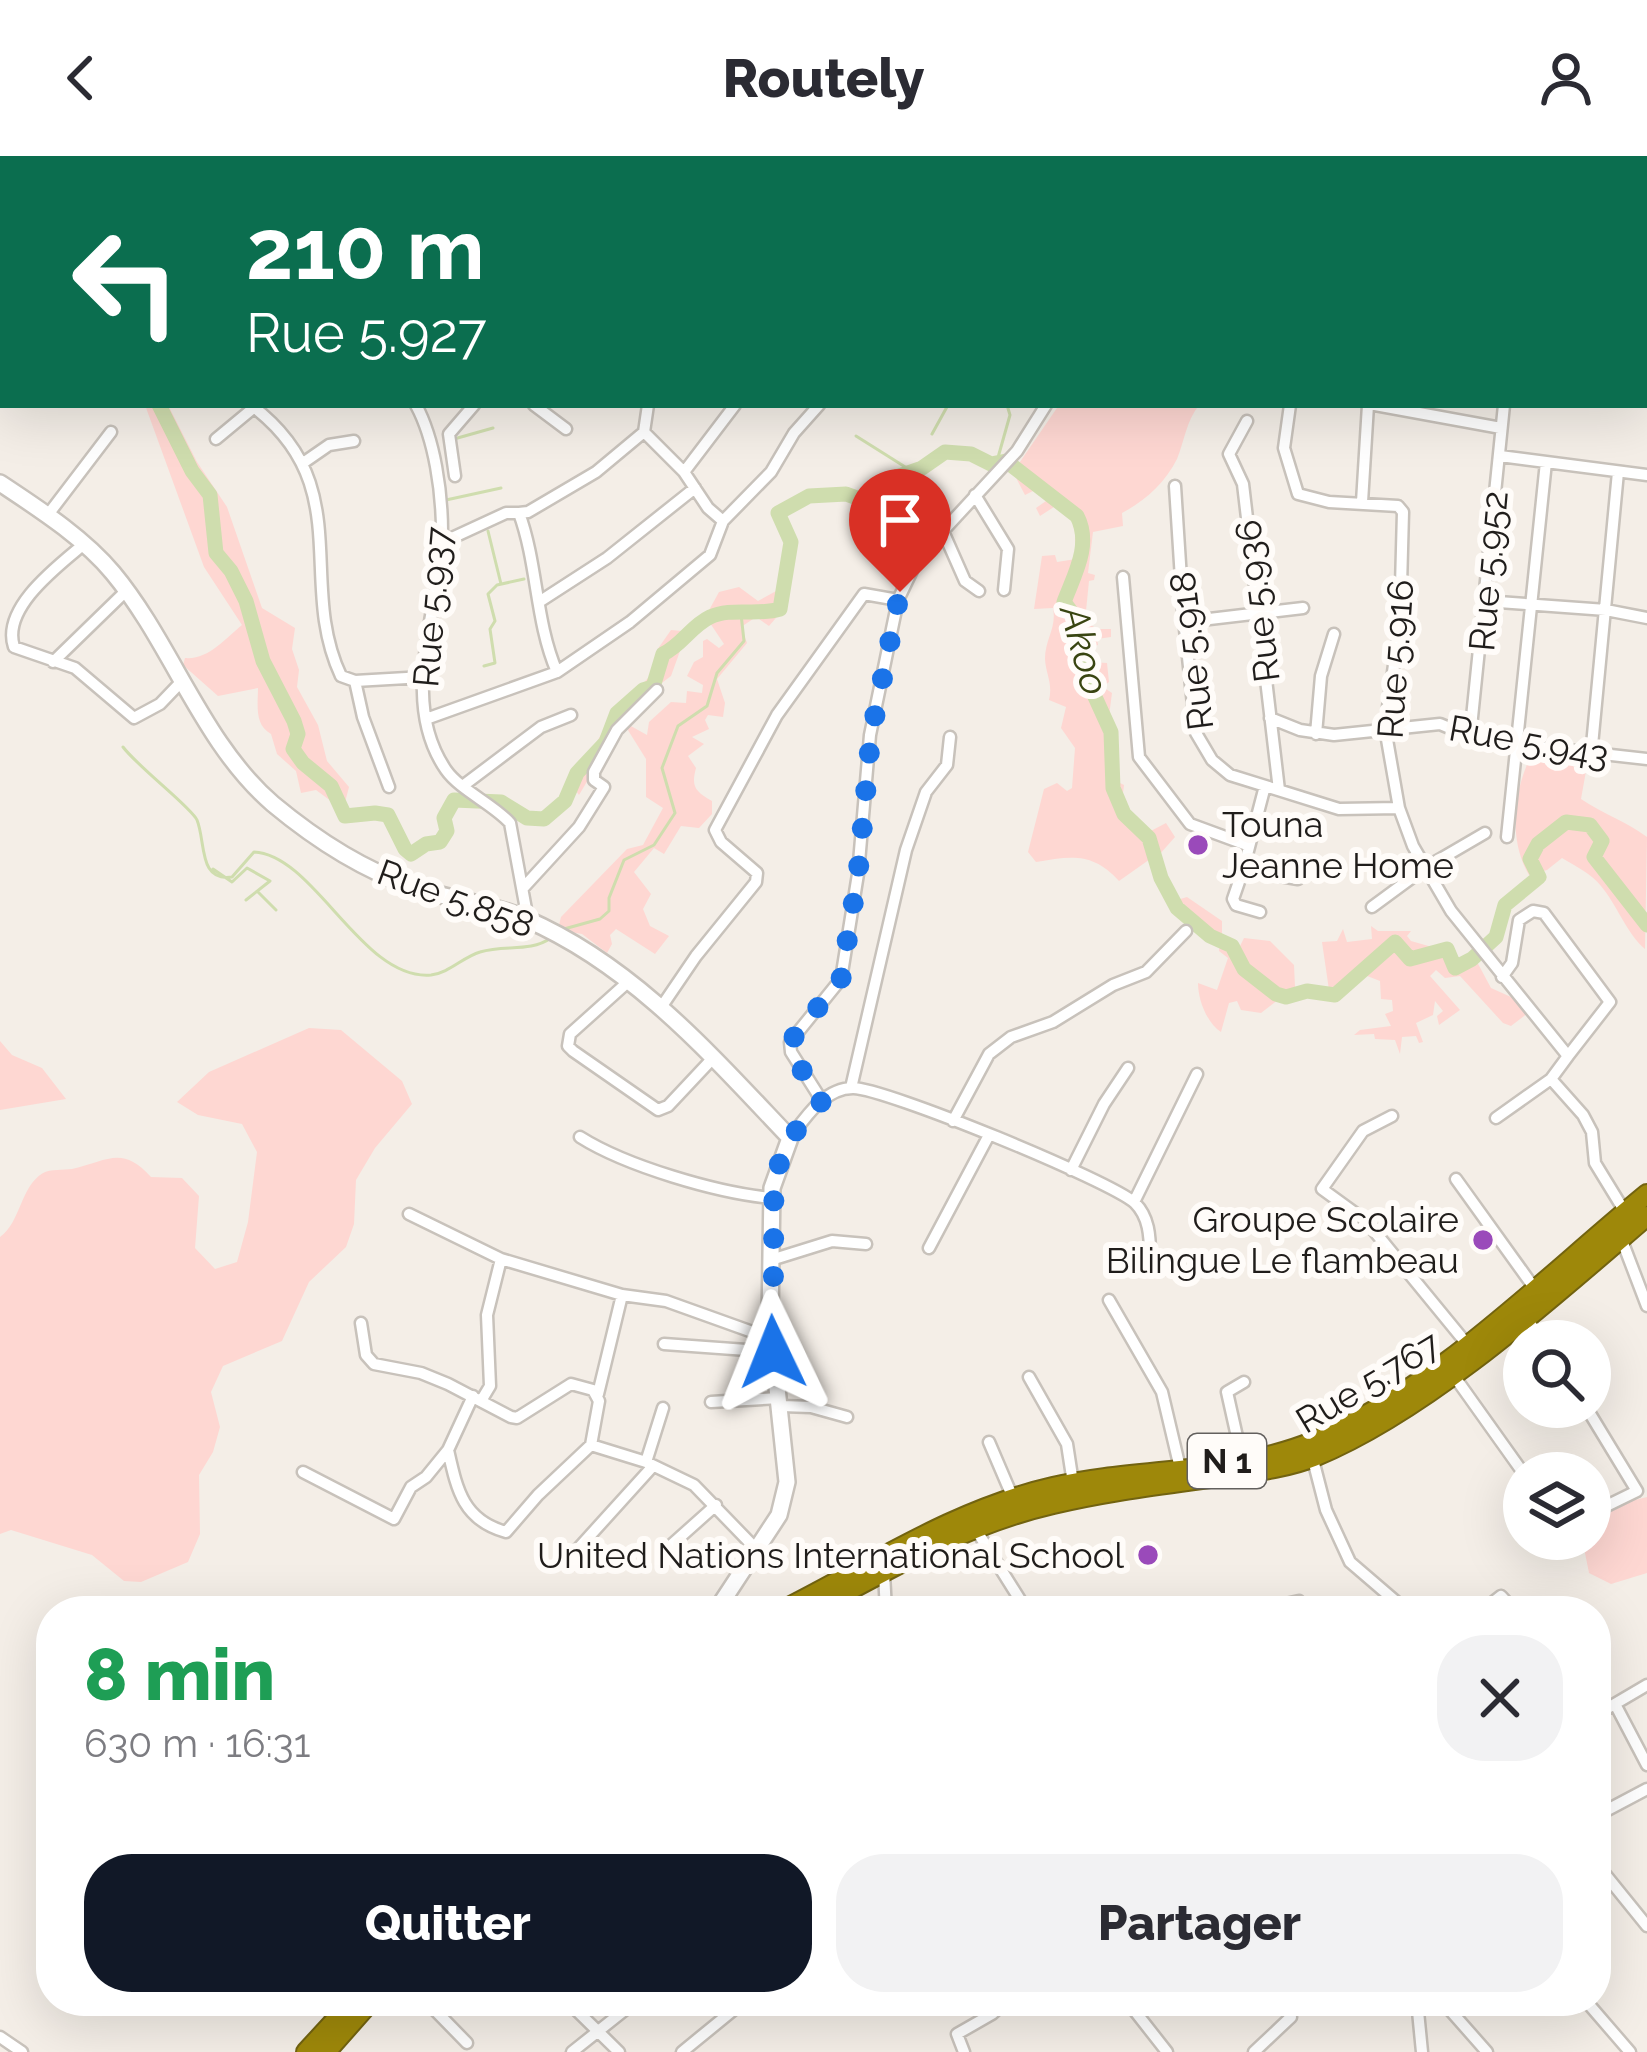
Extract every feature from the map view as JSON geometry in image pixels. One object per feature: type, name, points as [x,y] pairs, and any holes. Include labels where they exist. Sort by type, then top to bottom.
[{"type":"highway","name":"N 1","points":[[809,1596],[931,1531],[1013,1498],[1072,1483],[1310,1451],[1466,1343],[1647,1194]]},
{"type":"highway","name":"Rue 5.767","points":[[841,1596],[975,1528],[1055,1503],[1242,1473],[1382,1421],[1526,1317],[1647,1216]]},
{"type":"highway","points":[[307,2052],[334,2038],[356,2016]]},
{"type":"street","points":[[216,439],[252,408]]},
{"type":"street","points":[[256,408],[303,463],[317,508],[334,659],[341,676],[355,681],[424,677]]},
{"type":"street","name":"Rue 5.937","points":[[417,408],[433,456],[441,543],[424,677],[426,719],[443,766],[514,832],[535,924]]},
{"type":"street","points":[[455,476],[448,434],[471,408]]},
{"type":"street","points":[[538,408],[566,430]]},
{"type":"street","points":[[441,543],[506,513],[528,512],[596,472],[644,432],[648,408]]},
{"type":"street","points":[[685,472],[733,408]]},
{"type":"street","points":[[426,719],[557,672],[630,622],[717,547],[723,520],[771,472],[794,433],[816,408]]},
{"type":"street","points":[[822,1101],[796,1061],[790,1042],[841,979],[858,874],[871,735],[898,600],[912,566],[1017,451],[1044,408]]},
{"type":"street","name":"Rue 5.916","points":[[1289,408],[1284,448],[1296,491],[1330,502],[1398,506],[1403,512],[1400,623],[1385,728],[1399,808],[1425,868],[1451,911],[1568,1056]]},
{"type":"street","points":[[1362,502],[1372,408]]},
{"type":"street","points":[[1389,408],[1501,428]]},
{"type":"street","name":"Rue 5.952","points":[[1470,737],[1504,408]]},
{"type":"street","name":"Rue 5.936","points":[[1247,421],[1229,454],[1243,484],[1279,790]]},
{"type":"street","points":[[47,516],[110,432]]},
{"type":"street","points":[[644,432],[685,472],[708,508],[723,520]]},
{"type":"street","points":[[303,463],[329,445],[354,441]]},
{"type":"street","points":[[1499,456],[1647,475]]},
{"type":"street","points":[[1507,837],[1546,462]]},
{"type":"street","points":[[1591,756],[1618,472]]},
{"type":"street","name":"Rue 5.858","points":[[0,482],[84,544],[126,591],[242,770],[272,803],[317,838],[377,874],[535,924],[629,982],[662,1006],[790,1138]]},
{"type":"street","name":"Rue 5.918","points":[[1175,486],[1184,622],[1199,742],[1221,770],[1265,786],[1339,809],[1399,808]]},
{"type":"street","points":[[539,602],[607,558],[695,488]]},
{"type":"street","points":[[975,495],[1008,549],[1004,590]]},
{"type":"street","points":[[519,513],[539,602],[541,633],[557,672]]},
{"type":"street","points":[[942,529],[965,581],[979,591]]},
{"type":"street","points":[[84,544],[30,593],[6,630],[14,647],[80,671],[134,718],[160,704],[183,680]]},
{"type":"street","points":[[1123,578],[1139,758],[1190,824],[1247,845]]},
{"type":"street","points":[[53,662],[126,591]]},
{"type":"street","points":[[662,1006],[756,882],[757,873],[715,830],[776,715],[864,594],[898,600]]},
{"type":"street","points":[[1485,601],[1606,610],[1647,618]]},
{"type":"street","points":[[1184,622],[1303,608]]},
{"type":"street","points":[[1316,734],[1321,676],[1334,634]]},
{"type":"street","points":[[355,681],[389,787]]},
{"type":"street","points":[[524,886],[579,827],[604,787],[594,780],[594,772],[617,730],[657,690]]},
{"type":"street","points":[[464,785],[541,727],[571,716]]},
{"type":"street","name":"Rue 5.943","points":[[1270,718],[1316,734],[1441,724],[1470,737],[1514,745],[1647,759]]},
{"type":"street","points":[[851,1088],[906,850],[926,793],[947,765],[950,737]]},
{"type":"street","points":[[1260,912],[1237,905],[1234,899],[1265,786]]},
{"type":"street","points":[[1372,907],[1485,833]]},
{"type":"street","points":[[1243,870],[1298,879]]},
{"type":"street","points":[[1496,1118],[1551,1079],[1610,1002],[1544,913],[1533,911],[1519,920],[1512,963],[1502,977]]},
{"type":"street","points":[[953,1121],[989,1054],[1011,1037],[1053,1022],[1113,985],[1146,972],[1186,931]]},
{"type":"street","points":[[629,982],[570,1034],[567,1040],[574,1051],[658,1110],[668,1106],[714,1057]]},
{"type":"street","points":[[1071,1170],[1128,1068]]},
{"type":"street","points":[[1133,1202],[1197,1074]]},
{"type":"street","points":[[1551,1079],[1583,1115],[1592,1132],[1595,1163],[1625,1212]]},
{"type":"street","points":[[726,1596],[779,1515],[787,1482],[772,1346],[772,1198],[774,1177],[790,1138],[822,1101],[851,1088],[953,1121],[1113,1188],[1133,1202],[1150,1234],[1150,1255]]},
{"type":"street","points":[[1392,1116],[1363,1131],[1322,1189],[1356,1211],[1377,1233],[1466,1343]]},
{"type":"street","points":[[928,1248],[989,1135]]},
{"type":"street","points":[[580,1137],[614,1158],[730,1192],[772,1198]]},
{"type":"street","points":[[1456,1179],[1535,1288]]},
{"type":"street","points":[[409,1214],[501,1259],[622,1295],[666,1301],[772,1346]]},
{"type":"street","points":[[1621,1238],[1647,1306]]},
{"type":"street","points":[[771,1260],[818,1243],[849,1240],[866,1244]]},
{"type":"street","points":[[303,1472],[392,1520],[411,1487],[448,1450],[477,1398],[490,1386],[487,1315],[501,1259]]},
{"type":"street","points":[[448,1450],[465,1507],[486,1526],[506,1532],[591,1444],[622,1295]]},
{"type":"street","points":[[1109,1300],[1162,1393],[1180,1468]]},
{"type":"street","points":[[362,1323],[365,1355],[374,1364],[421,1373],[518,1418],[571,1384],[598,1394]]},
{"type":"street","points":[[664,1344],[772,1346]]},
{"type":"street","points":[[1452,1373],[1508,1452]]},
{"type":"street","points":[[1029,1377],[1067,1444],[1072,1483]]},
{"type":"street","points":[[1241,1459],[1227,1392],[1244,1382]]},
{"type":"street","points":[[711,1402],[780,1402],[847,1417]]},
{"type":"street","points":[[576,1551],[649,1464],[663,1408]]},
{"type":"street","points":[[1599,1428],[1637,1490],[1611,1503]]},
{"type":"street","points":[[989,1442],[1013,1498]]},
{"type":"street","points":[[591,1444],[694,1485],[757,1550]]},
{"type":"street","points":[[1310,1451],[1326,1510],[1351,1562],[1390,1596]]},
{"type":"street","points":[[669,1547],[716,1505]]},
{"type":"street","points":[[975,1528],[1018,1596]]},
{"type":"street","points":[[884,1574],[885,1596]]},
{"type":"street","points":[[1611,1706],[1647,1685]]},
{"type":"street","points":[[1615,1704],[1647,1765]]},
{"type":"street","points":[[1611,1808],[1647,1789]]},
{"type":"street","points":[[1611,1882],[1647,1926]]},
{"type":"street","points":[[441,2016],[467,2043]]},
{"type":"street","points":[[583,2016],[619,2052]]},
{"type":"street","points":[[572,2052],[618,2016]]},
{"type":"street","points":[[682,2052],[726,2016]]},
{"type":"street","points":[[964,2052],[957,2034],[984,2016]]},
{"type":"street","points":[[1139,2016],[1167,2052]]},
{"type":"street","points":[[1418,2016],[1422,2052]]},
{"type":"street","points":[[1455,2016],[1486,2052]]},
{"type":"street","points":[[1599,2016],[1630,2052]]},
{"type":"street","points":[[1253,2052],[1291,2017]]},
{"type":"street","points":[[0,2037],[22,2052]]},
{"type":"shaded area","points":[[146,408],[170,408],[227,507],[262,608],[295,628],[292,649],[299,670],[297,687],[318,725],[327,761],[349,787],[343,810],[316,790],[301,793],[296,771],[277,754],[271,734],[259,720],[258,688],[218,696],[183,665],[185,658],[209,652],[242,625],[204,567]]},
{"type":"shaded area","points":[[1057,408],[1197,408],[1177,459],[1160,483],[1122,513],[1123,526],[1093,532],[1088,573],[1095,575],[1089,581],[1085,621],[1097,629],[1111,629],[1111,637],[1097,639],[1098,645],[1088,648],[1092,662],[1107,663],[1109,682],[1103,687],[1112,693],[1109,716],[1117,740],[1118,782],[1124,785],[1126,811],[1147,833],[1166,823],[1175,837],[1159,855],[1166,882],[1177,900],[1187,897],[1222,921],[1222,939],[1240,946],[1244,938],[1270,941],[1294,965],[1295,987],[1261,1013],[1241,1010],[1237,1001],[1229,1003],[1221,1032],[1204,1010],[1198,983],[1217,990],[1228,958],[1219,951],[1220,942],[1183,919],[1154,870],[1158,866],[1153,857],[1119,881],[1091,861],[1036,862],[1028,852],[1044,789],[1057,783],[1067,791],[1072,788],[1075,748],[1061,728],[1066,707],[1049,700],[1045,659],[1053,608],[1034,609],[1042,556],[1055,555],[1057,562],[1076,559],[1075,538],[1080,533],[1072,517],[1057,505],[1040,516],[1036,508],[1046,501],[1035,490],[1025,495],[1013,472]]},
{"type":"shaded area","points":[[739,587],[758,601],[778,590],[788,604],[769,626],[756,617],[741,627],[747,643],[717,679],[725,703],[723,717],[708,715],[709,729],[692,737],[704,744],[688,756],[696,768],[696,788],[712,801],[712,814],[699,828],[681,826],[664,854],[654,848],[634,872],[651,894],[643,909],[650,926],[669,936],[655,954],[616,929],[607,953],[582,934],[564,931],[559,925],[561,917],[627,849],[643,845],[663,808],[646,797],[646,759],[626,727],[647,735],[649,722],[671,702],[686,703],[687,691],[702,693],[703,685],[687,676],[694,662],[703,657],[703,641],[719,648],[724,644],[710,623],[684,640],[671,676],[622,713],[613,738],[579,795],[576,791],[587,759],[610,719],[649,677],[657,650],[671,630],[682,631],[708,612],[719,592]]},
{"type":"shaded area","points":[[1548,757],[1586,771],[1581,799],[1647,837],[1645,949],[1601,886],[1583,870],[1562,858],[1547,870],[1529,875],[1516,833],[1519,788],[1529,760]]},
{"type":"shaded area","points":[[1371,926],[1378,931],[1411,931],[1407,936],[1411,941],[1432,947],[1412,956],[1394,939],[1375,960],[1329,990],[1322,942],[1337,941],[1343,929],[1347,942],[1372,939]]},
{"type":"shaded area","points":[[1393,948],[1410,961],[1443,954],[1455,972],[1476,960],[1491,988],[1511,997],[1528,1013],[1511,1026],[1503,1023],[1460,976],[1445,978],[1436,970],[1430,976],[1460,1010],[1439,1025],[1437,1016],[1443,1011],[1435,1001],[1433,1015],[1416,1023],[1423,1042],[1416,1036],[1402,1037],[1400,1054],[1395,1040],[1354,1035],[1391,1026],[1385,1014],[1393,1011],[1392,1000],[1381,999],[1380,981],[1362,974]]},
{"type":"shaded area","points":[[309,1028],[341,1030],[402,1081],[412,1104],[375,1148],[356,1180],[354,1224],[346,1247],[309,1282],[282,1341],[223,1366],[211,1392],[220,1427],[213,1452],[199,1475],[200,1534],[188,1562],[141,1582],[124,1581],[92,1555],[11,1530],[0,1534],[0,1237],[30,1187],[46,1172],[114,1158],[131,1161],[151,1177],[182,1178],[199,1196],[195,1248],[215,1269],[237,1262],[248,1222],[257,1152],[242,1124],[198,1115],[177,1102],[209,1072]]},
{"type":"shaded area","points":[[0,1041],[12,1055],[42,1068],[66,1099],[0,1110]]},
{"type":"shaded area","points":[[1647,1497],[1647,1573],[1611,1584],[1589,1573],[1586,1560],[1611,1560],[1611,1509]]},
{"type":"waterway","name":"Akoo","points":[[160,408],[192,471],[210,495],[216,553],[246,601],[263,661],[294,721],[298,734],[293,749],[331,786],[345,816],[388,815],[411,854],[440,842],[447,831],[444,818],[454,800],[501,802],[527,818],[544,819],[565,801],[577,773],[606,742],[617,713],[653,687],[663,654],[710,617],[780,609],[791,542],[778,513],[809,496],[846,494],[871,503],[896,477],[922,468],[945,452],[971,454],[991,464],[1006,461],[1077,516],[1082,549],[1064,602],[1078,621],[1085,675],[1111,732],[1113,788],[1124,814],[1149,838],[1161,878],[1177,908],[1210,936],[1232,946],[1244,969],[1276,994],[1335,995],[1395,942],[1410,959],[1447,949],[1455,968],[1472,959],[1496,937],[1505,905],[1539,877],[1530,859],[1538,844],[1566,822],[1590,825],[1602,841],[1594,857],[1647,925]]},
{"type":"waterway","points":[[932,434],[946,408]]},
{"type":"waterway","points":[[997,461],[1008,408]]},
{"type":"waterway","points":[[454,439],[493,428]]},
{"type":"waterway","points":[[856,436],[910,470]]},
{"type":"waterway","points":[[446,500],[501,488]]},
{"type":"waterway","points":[[488,531],[501,584]]},
{"type":"waterway","points":[[484,666],[495,663],[490,629],[495,621],[488,594],[497,585],[524,579]]},
{"type":"waterway","points":[[564,929],[600,919],[609,911],[609,898],[624,860],[654,845],[675,813],[662,768],[678,726],[707,706],[717,673],[744,641],[741,614]]},
{"type":"waterway","name":"Akoo","points":[[123,747],[193,814],[213,873],[232,877],[254,852],[276,858],[298,873],[361,940],[406,972],[438,974],[480,952],[551,938]]},
{"type":"waterway","points":[[213,869],[232,882],[247,868],[270,881],[246,900]]},
{"type":"waterway","points":[[258,892],[276,910]]},
{"type":"place","name":"Touna Jeanne Home","points":[[1198,845]]},
{"type":"place","name":"Groupe Scolaire Bilingue Le flambeau","points":[[1483,1240]]},
{"type":"place","name":"United Nations International School","points":[[1148,1555]]},
{"type":"route","points":[[773,1352],[774,1177],[790,1138],[822,1101],[791,1052],[790,1042],[841,979],[858,874],[871,735],[900,592]]}]
